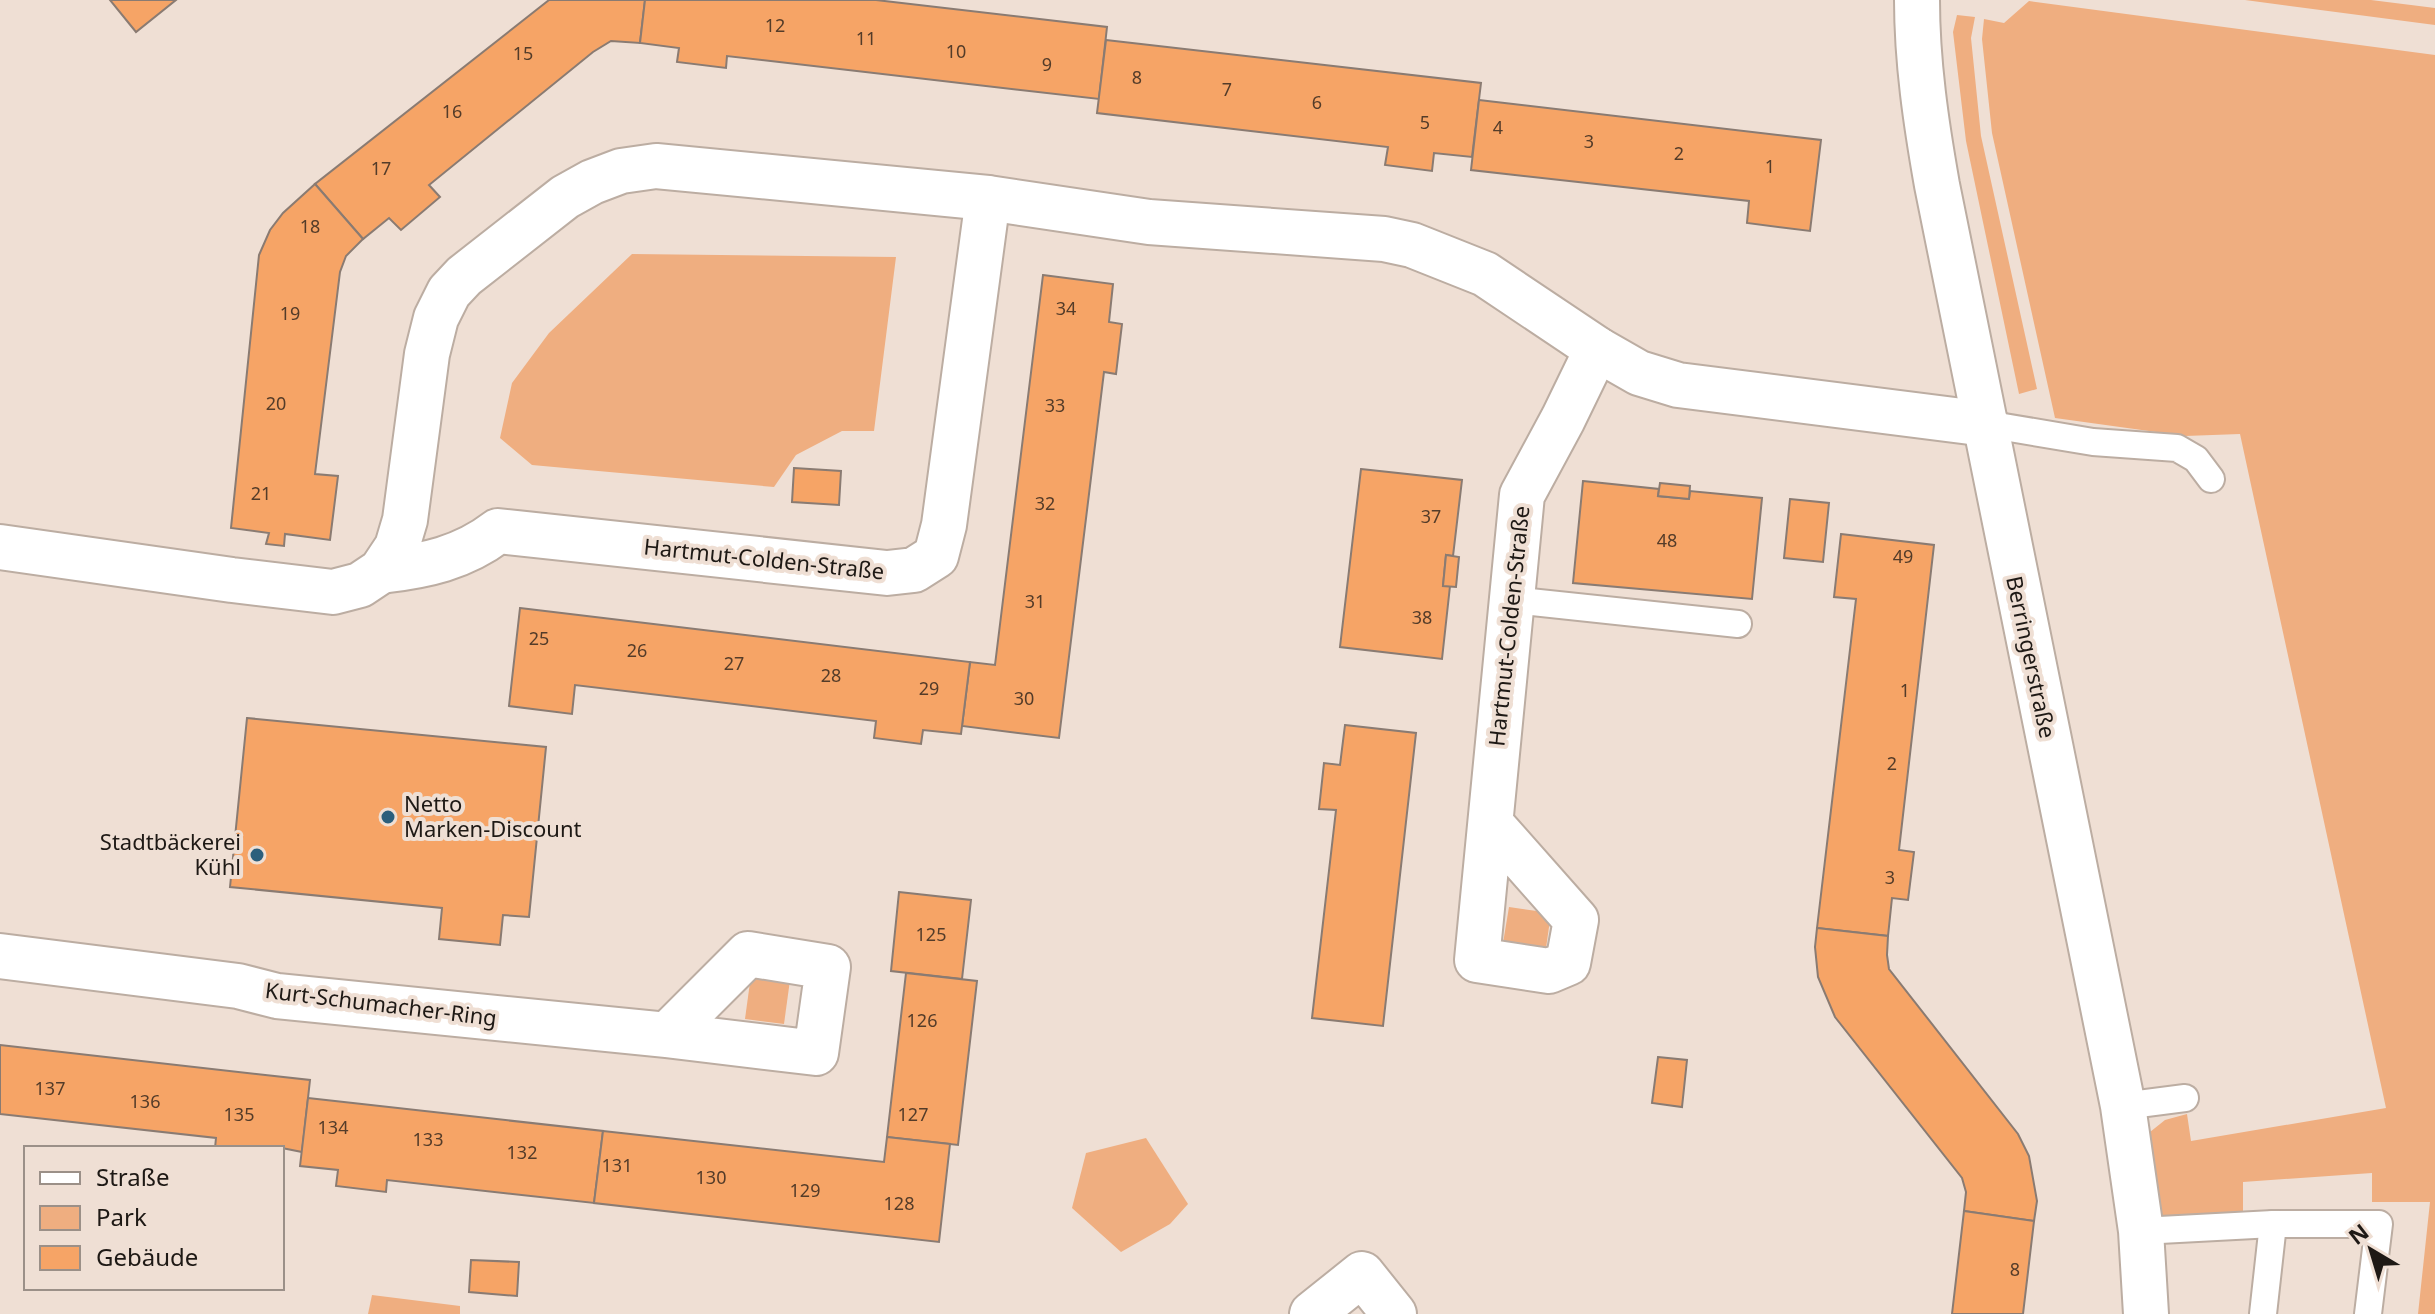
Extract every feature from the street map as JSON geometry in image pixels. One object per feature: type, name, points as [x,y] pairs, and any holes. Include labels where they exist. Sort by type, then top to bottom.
[{"type":"street","name":"Berringerstraße","points":[[1917,0],[1925,117],[1992,467],[2123,1106],[2141,1231],[2146,1314]]},
{"type":"street","points":[[381,571],[397,547],[405,520],[427,354],[436,318],[449,292],[464,276],[565,197],[621,171],[656,166],[988,198],[1149,222],[1384,239],[1412,245],[1485,274],[1597,349],[1639,373],[1678,385],[1986,424]]},
{"type":"street","name":"Hartmut-Colden-Straße","points":[[0,547],[333,592],[360,585],[381,571],[426,566],[481,544],[498,531],[887,573],[914,570],[936,556],[944,525],[988,198]]},
{"type":"street","name":"Hartmut-Colden-Straße","points":[[1491,824],[1522,495],[1597,349]]},
{"type":"street","name":"Kurt-Schumacher-Ring","points":[[0,956],[238,986],[277,996],[667,1035]]},
{"type":"street","points":[[1312,1314],[1362,1274],[1394,1314]]},
{"type":"lane","points":[[1986,424],[2093,442],[2177,448],[2196,459],[2211,479]]},
{"type":"lane","points":[[1512,600],[1738,624]]},
{"type":"lane","points":[[2123,1106],[2185,1098]]},
{"type":"lane","points":[[2263,1314],[2273,1224]]},
{"type":"lane","points":[[2141,1231],[2273,1224],[2379,1224],[2368,1314]]},
{"type":"green space","points":[[2245,0],[2371,0],[2435,8],[2435,25]]},
{"type":"green space","points":[[2029,1],[2435,55],[2435,1314],[2418,1314],[2430,1202],[2372,1202],[2372,1173],[2243,1182],[2243,1214],[2162,1219],[2150,1132],[2165,1120],[2187,1114],[2191,1141],[2386,1108],[2240,434],[2185,436],[2055,418],[1992,133],[1982,39],[1984,19],[2004,23]]},
{"type":"green space","points":[[1957,15],[1975,17],[1971,38],[1981,136],[2037,389],[2019,394],[1966,141],[1953,32]]},
{"type":"green space","points":[[632,254],[896,257],[874,431],[842,431],[796,455],[774,487],[532,465],[500,438],[512,383],[549,333]]},
{"type":"green space","points":[[1509,907],[1551,913],[1545,955],[1502,949]]},
{"type":"green space","points":[[751,975],[790,980],[784,1024],[745,1019]]},
{"type":"green space","points":[[1146,1138],[1188,1204],[1170,1224],[1121,1252],[1072,1208],[1086,1153]]},
{"type":"green space","points":[[372,1295],[460,1306],[460,1314],[368,1314]]},
{"type":"building","points":[[110,0],[176,0],[136,32]]},
{"type":"building","points":[[549,0],[645,0],[640,43],[611,41],[593,52],[429,185],[440,197],[401,230],[389,218],[363,239],[315,184]]},
{"type":"building","points":[[645,0],[876,0],[1107,27],[1099,99],[727,56],[726,68],[677,62],[679,48],[640,43]]},
{"type":"building","points":[[1106,40],[1481,83],[1472,157],[1434,153],[1432,171],[1385,165],[1388,147],[1097,113]]},
{"type":"building","points":[[1479,100],[1821,140],[1810,231],[1747,223],[1749,201],[1471,170]]},
{"type":"building","points":[[315,184],[363,239],[346,256],[340,272],[315,474],[338,476],[330,540],[285,534],[284,546],[266,544],[269,533],[231,528],[259,255],[270,230],[283,213]]},
{"type":"building","points":[[1043,275],[1113,284],[1109,322],[1122,324],[1116,374],[1104,372],[1059,738],[962,726],[970,662],[995,665]]},
{"type":"building","points":[[794,468],[841,471],[839,505],[792,502]]},
{"type":"building","points":[[1361,469],[1462,480],[1453,556],[1446,555],[1443,586],[1450,586],[1442,659],[1340,647]]},
{"type":"building","points":[[1583,481],[1659,489],[1658,496],[1689,499],[1690,491],[1762,498],[1752,599],[1573,583]]},
{"type":"building","points":[[1660,483],[1690,486],[1689,499],[1658,496]]},
{"type":"building","points":[[1790,499],[1829,503],[1823,562],[1784,558]]},
{"type":"building","points":[[1841,534],[1934,545],[1899,850],[1914,852],[1908,900],[1892,898],[1888,936],[1817,928],[1856,599],[1834,597]]},
{"type":"building","points":[[1446,555],[1459,557],[1456,587],[1443,586]]},
{"type":"building","points":[[520,608],[970,662],[961,734],[923,730],[921,744],[874,738],[876,721],[575,685],[572,714],[509,706]]},
{"type":"building","name":"Netto Marken-Discount","points":[[247,718],[546,747],[529,917],[503,915],[500,945],[439,939],[442,908],[230,887]]},
{"type":"building","points":[[1345,725],[1416,733],[1383,1026],[1312,1018],[1336,810],[1319,809],[1324,763],[1340,765]]},
{"type":"building","points":[[899,892],[971,900],[962,979],[891,971]]},
{"type":"building","points":[[1817,928],[1888,936],[1889,969],[2018,1134],[2029,1156],[2037,1201],[2034,1221],[1964,1211],[1966,1192],[1962,1178],[1835,1017],[1818,977]]},
{"type":"building","points":[[906,973],[977,981],[958,1145],[887,1137]]},
{"type":"building","points":[[0,1045],[310,1080],[302,1152],[284,1146],[215,1146],[216,1138],[0,1114]]},
{"type":"building","points":[[1658,1057],[1687,1060],[1682,1107],[1652,1103]]},
{"type":"building","points":[[308,1098],[603,1131],[594,1203],[387,1180],[386,1192],[336,1186],[338,1170],[300,1166]]},
{"type":"building","points":[[603,1131],[884,1162],[887,1137],[950,1144],[939,1242],[594,1203]]},
{"type":"building","points":[[1964,1211],[2034,1221],[2023,1314],[1952,1314]]},
{"type":"building","points":[[471,1260],[519,1262],[517,1296],[469,1292]]},
{"type":"place","name":"Netto Marken-Discount","points":[[388,817]]},
{"type":"place","name":"Stadtbäckerei Kühl","points":[[257,855]]}]
